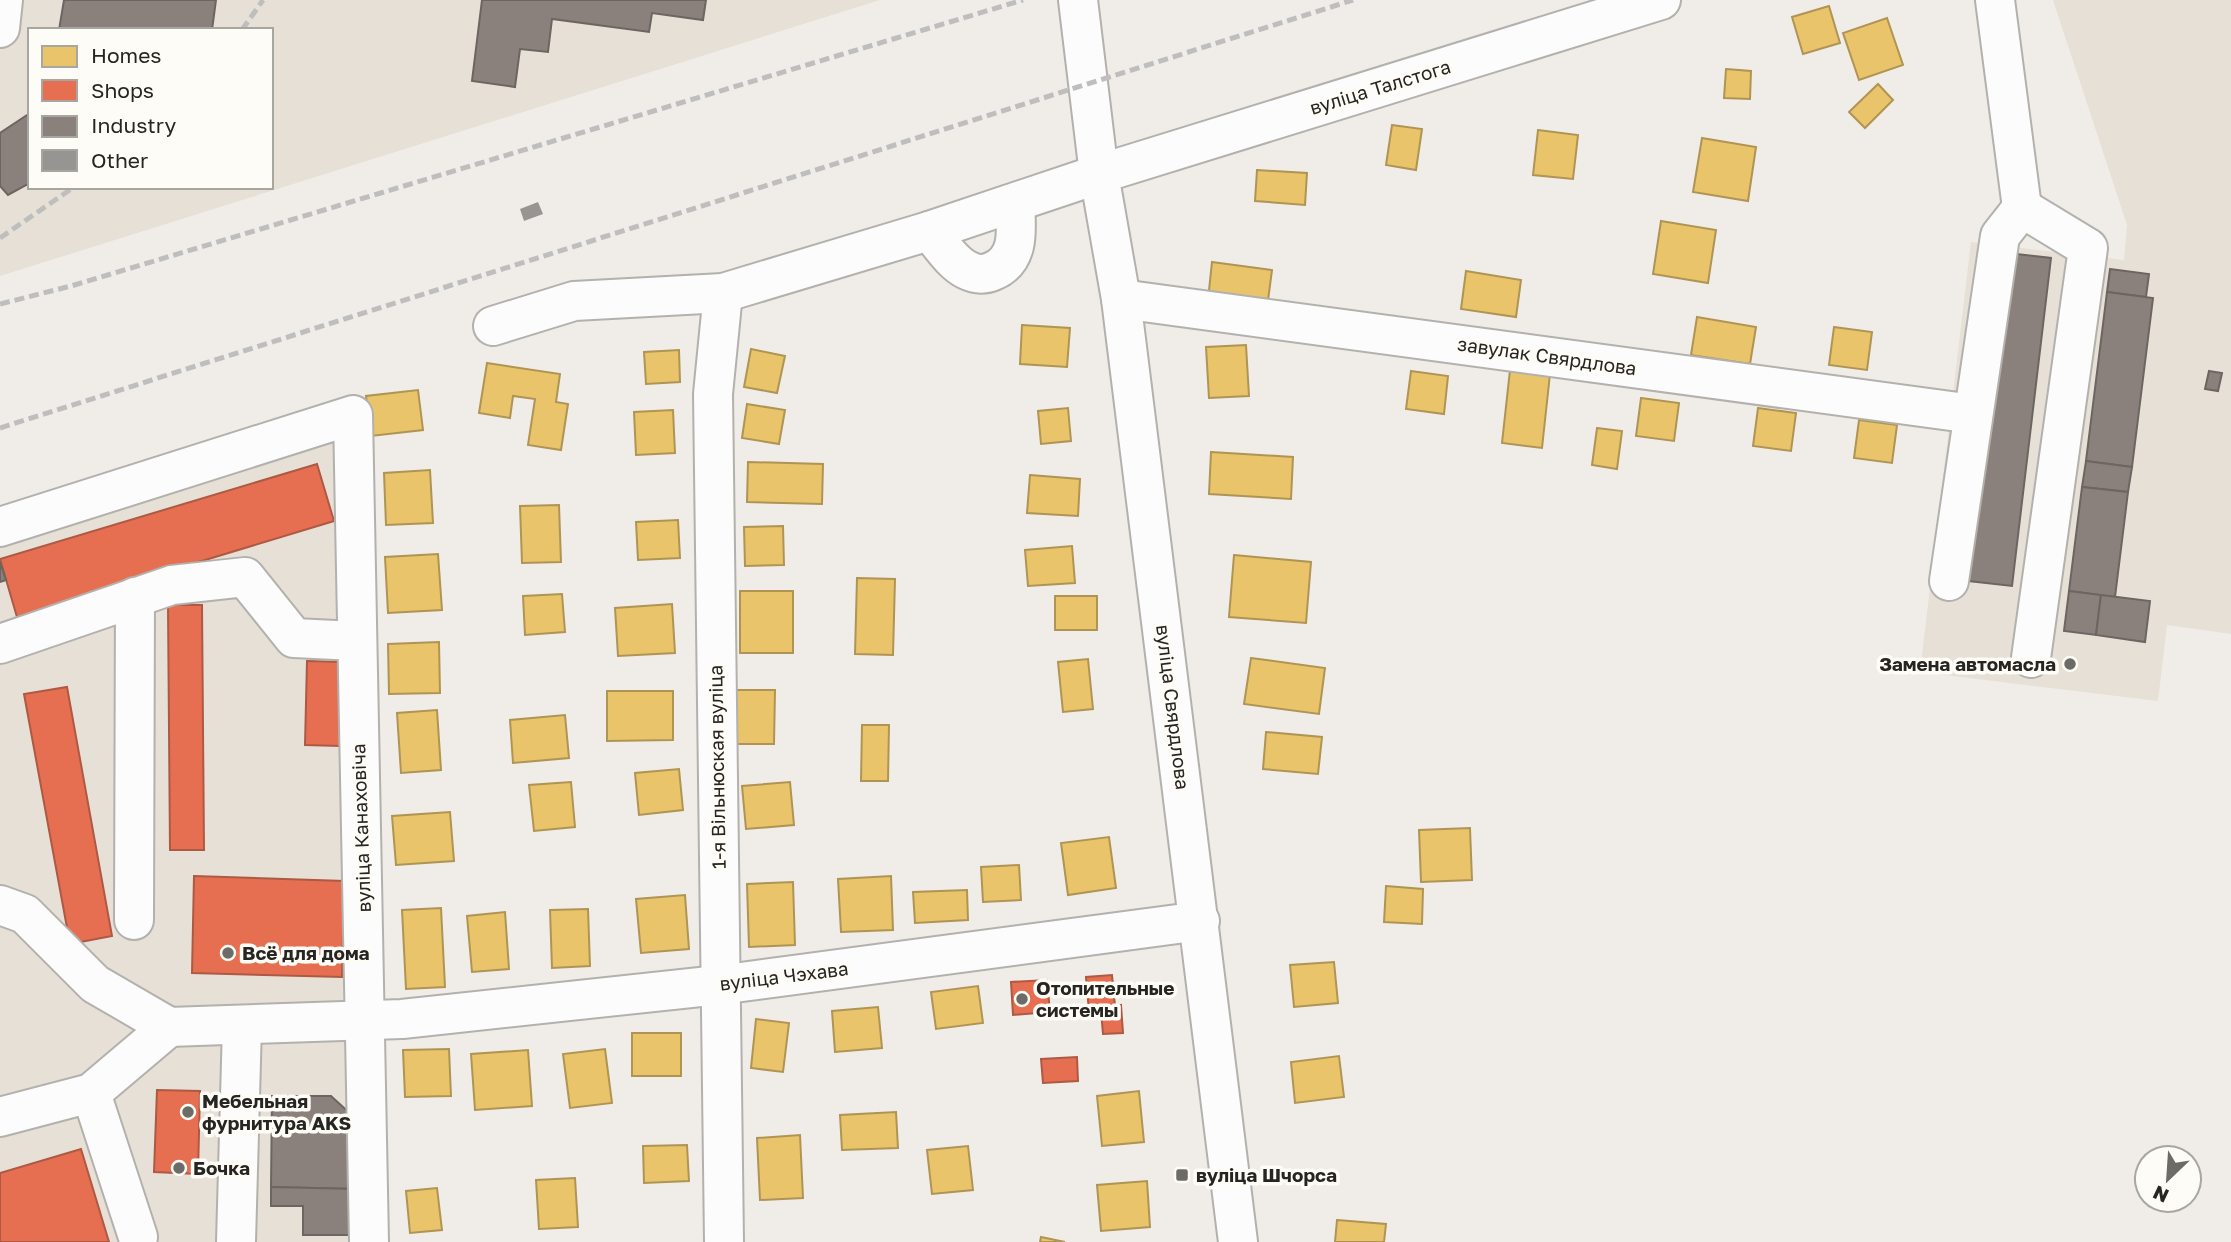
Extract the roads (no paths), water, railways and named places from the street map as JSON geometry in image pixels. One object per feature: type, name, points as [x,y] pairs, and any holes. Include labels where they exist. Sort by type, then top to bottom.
[{"type":"street","points":[[0,28],[3,0]]},
{"type":"street","name":"вуліца Свярдлова","points":[[1078,0],[1099,174],[1121,299],[1238,1242]]},
{"type":"street","name":"вуліца Талстога","points":[[493,326],[574,301],[723,293],[1661,0]]},
{"type":"street","points":[[1949,581],[2000,236],[2022,208],[1995,0]]},
{"type":"street","points":[[929,230],[965,270],[983,275],[1002,267],[1013,254],[1017,232],[1015,203]]},
{"type":"street","points":[[2022,208],[2088,248],[2031,658]]},
{"type":"street","name":"1-я Вільнюская вуліца","points":[[723,293],[713,394],[724,1242]]},
{"type":"street","name":"завулак Свярдлова","points":[[1121,299],[1973,414]]},
{"type":"street","name":"вуліца Канаховіча","points":[[0,527],[353,415],[356,641],[367,1021],[369,1242]]},
{"type":"street","points":[[0,644],[172,585],[245,577],[294,638],[356,641]]},
{"type":"street","points":[[134,920],[135,597]]},
{"type":"street","points":[[0,905],[25,914],[94,984],[169,1027],[91,1093],[0,1117]]},
{"type":"street","name":"вуліца Чэхава","points":[[169,1027],[367,1021],[719,985],[1200,921]]},
{"type":"street","points":[[236,1242],[242,1025]]},
{"type":"street","points":[[91,1093],[138,1237]]},
{"type":"railway","points":[[243,28],[263,0]]},
{"type":"railway","points":[[0,304],[71,286],[1023,0]]},
{"type":"railway","points":[[0,428],[1353,0]]},
{"type":"railway","points":[[0,238],[71,189]]},
{"type":"place","name":"Замена автомасла","points":[[2070,664]]},
{"type":"place","name":"Всё для дома","points":[[228,953]]},
{"type":"place","name":"Отопительные системы","points":[[1022,999]]},
{"type":"place","name":"Мебельная фурнитура AKS","points":[[188,1112]]},
{"type":"place","name":"Бочка","points":[[179,1168]]},
{"type":"place","name":"вуліца Шчорса","points":[[1182,1175]]}]
